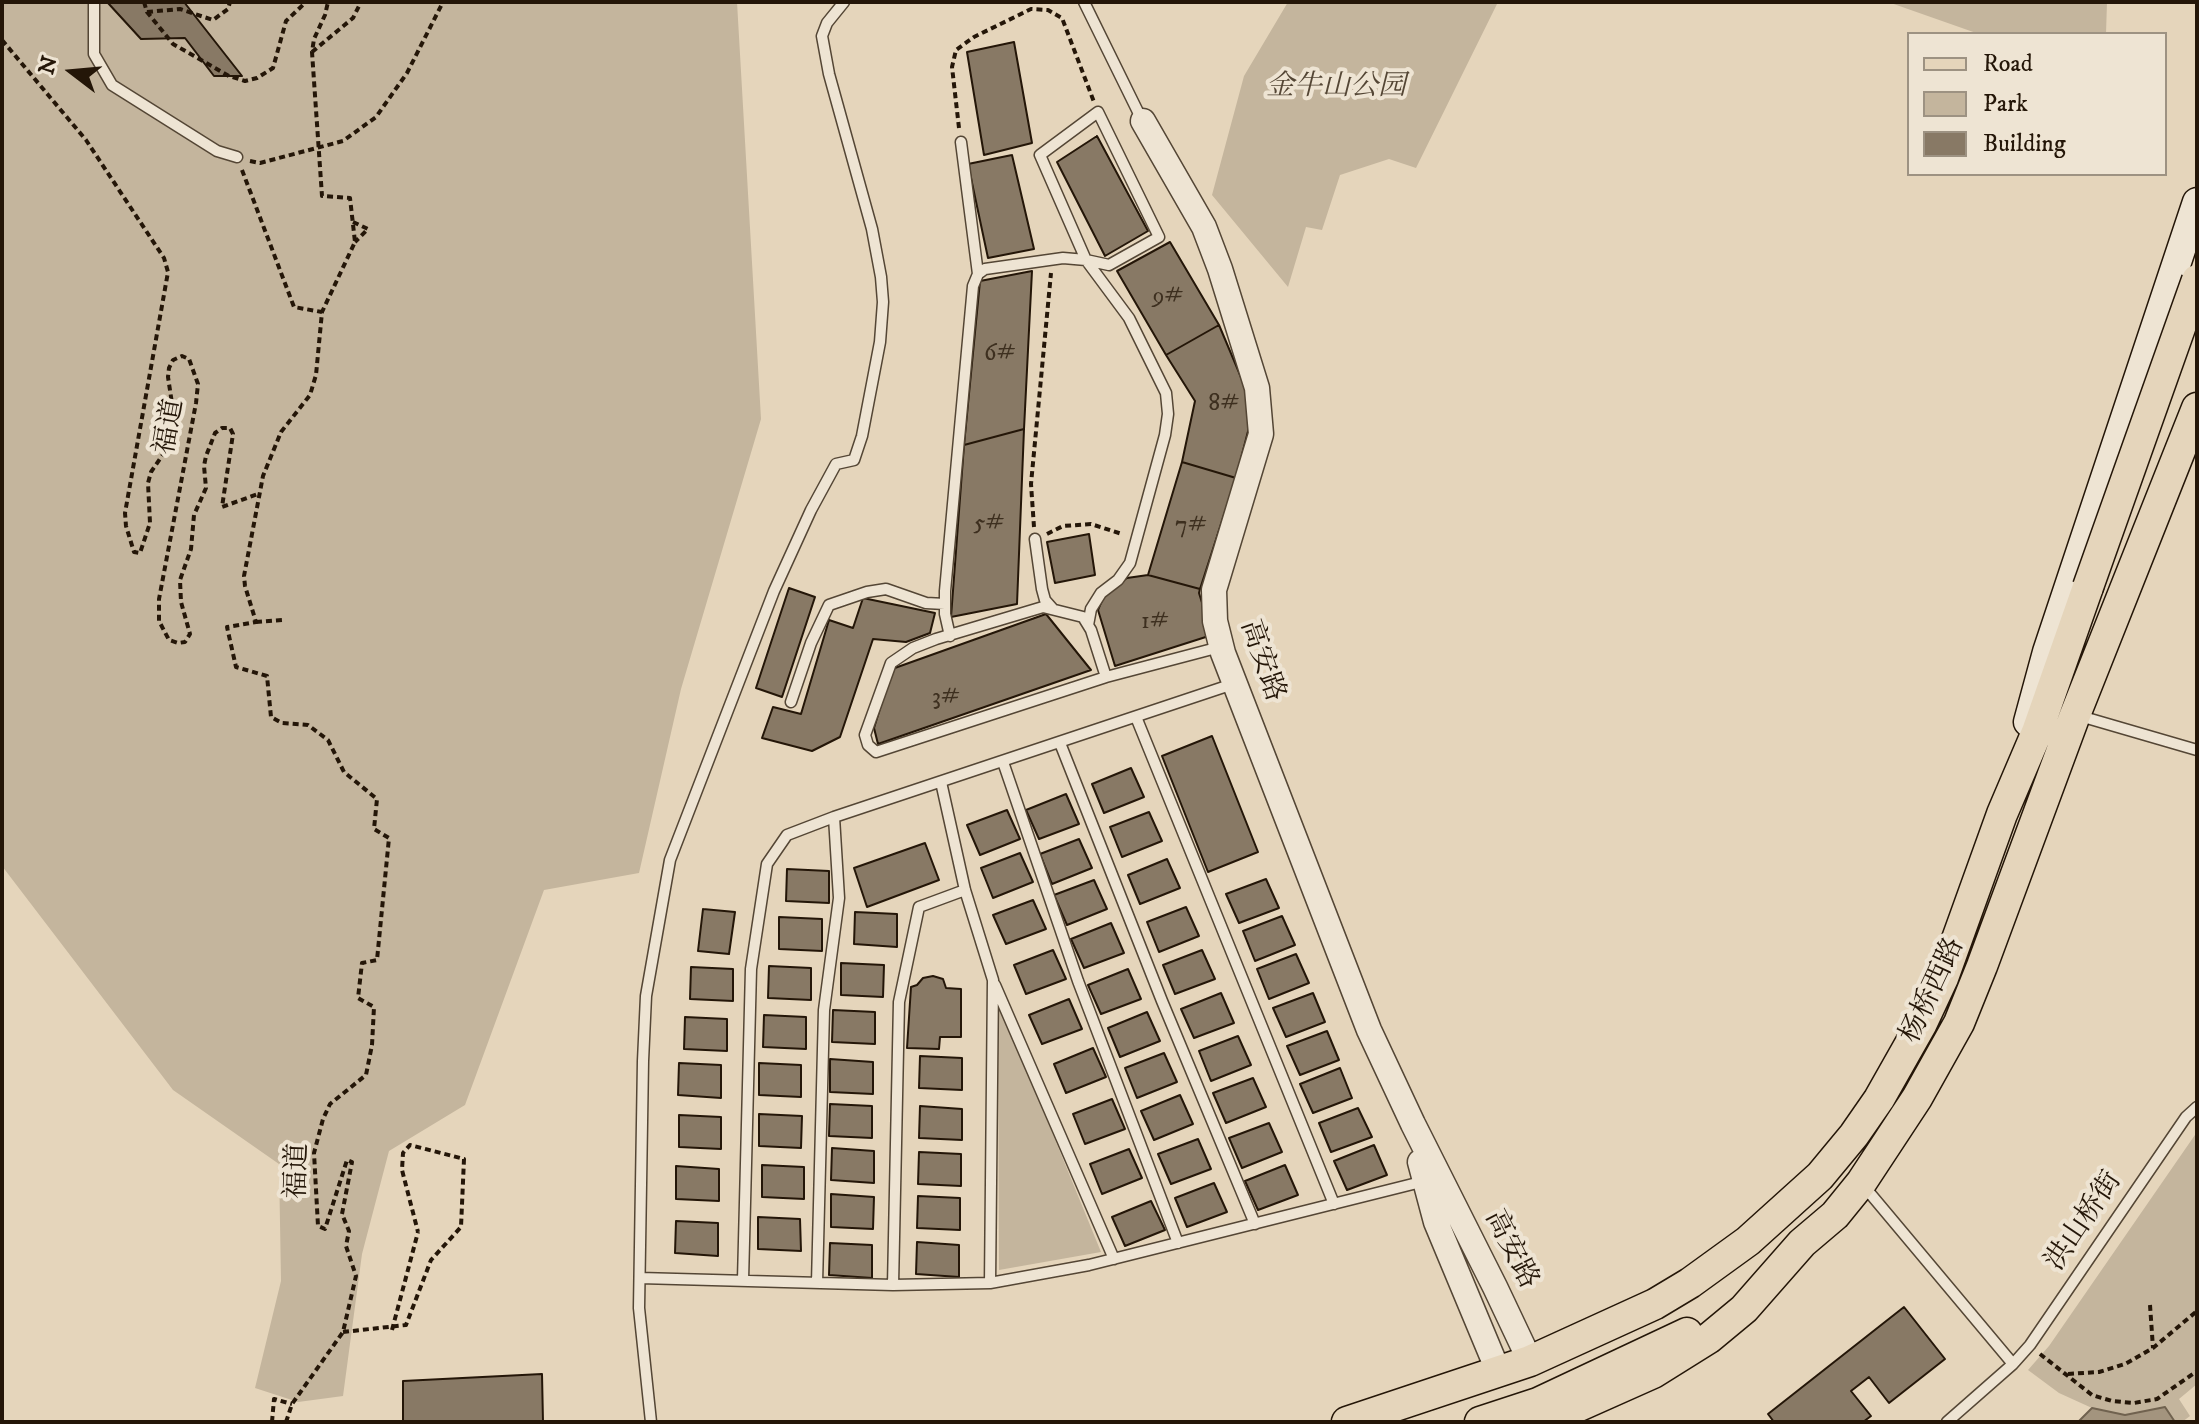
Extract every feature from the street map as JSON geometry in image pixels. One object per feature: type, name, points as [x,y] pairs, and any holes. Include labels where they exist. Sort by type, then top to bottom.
[{"type":"main road","points":[[2002,814],[2047,652],[2197,202]]},
{"type":"main road","name":"杨桥西路","points":[[1347,1422],[1530,1361],[1623,1320],[1690,1283],[1748,1241],[1820,1176],[1854,1135],[1879,1099],[1922,1023],[1960,935],[2002,814],[2037,732],[2197,280]]},
{"type":"main road","name":"杨桥西路","points":[[1543,1422],[1653,1373],[1709,1338],[1744,1309],[1802,1243],[1835,1215],[1861,1183],[1917,1098],[1959,1023],[2005,909],[2075,715],[2197,408]]},
{"type":"main road","points":[[1480,1422],[1538,1403],[1685,1334],[1802,1243]]},
{"type":"street","name":"高安路","points":[[1143,121],[1204,227],[1257,388],[1261,434],[1214,590],[1215,621],[1222,647],[1369,1030],[1530,1361]]},
{"type":"street","name":"高安路","points":[[1413,1124],[1436,1222],[1499,1373]]},
{"type":"lane","points":[[94,2],[94,54],[112,85],[217,151],[237,157]]},
{"type":"lane","points":[[651,1422],[639,1308],[646,996],[670,860],[774,591],[811,510],[836,464],[854,460],[862,436],[880,342],[882,290],[872,229],[829,74],[822,36],[827,23],[844,2]]},
{"type":"lane","points":[[1084,2],[1143,121]]},
{"type":"lane","points":[[978,274],[985,269],[1052,258],[1086,260],[1109,265],[1159,237],[1098,112],[1040,155],[1086,260],[1129,318],[1166,393],[1168,414],[1130,563],[1118,580],[1101,593],[1091,609],[1088,625]]},
{"type":"lane","points":[[950,636],[945,604],[969,312],[978,274],[961,142]]},
{"type":"lane","points":[[1035,539],[1042,589],[1045,600],[1053,609]]},
{"type":"lane","points":[[791,702],[811,643],[829,605],[855,595],[886,589],[926,603],[945,604]]},
{"type":"lane","points":[[1106,677],[1083,617],[1043,607],[913,648],[891,663],[865,735],[868,745],[876,752],[1106,677],[1222,647]]},
{"type":"lane","points":[[743,1280],[751,969],[767,864],[787,835],[1235,684]]},
{"type":"lane","points":[[2075,715],[2197,750]]},
{"type":"lane","points":[[1136,717],[1334,1204]]},
{"type":"lane","points":[[1060,743],[1162,1001],[1255,1224]]},
{"type":"lane","points":[[1003,762],[1078,981],[1178,1243]]},
{"type":"lane","points":[[941,782],[965,890],[993,980],[1114,1259]]},
{"type":"lane","points":[[817,1283],[824,1010],[839,898],[834,817]]},
{"type":"lane","points":[[893,1285],[899,1002],[919,907],[965,890]]},
{"type":"lane","points":[[990,1283],[993,980]]},
{"type":"lane","name":"洪山桥街","points":[[1947,1422],[2030,1345],[2186,1117],[2197,1107]]},
{"type":"lane","points":[[640,1278],[893,1285],[990,1283],[1114,1259],[1425,1181]]},
{"type":"lane","points":[[1861,1183],[2013,1364]]},
{"type":"path","points":[[144,2],[147,12],[173,44],[229,76],[245,81],[268,73],[273,68],[286,21],[306,2]]},
{"type":"path","points":[[147,12],[180,9],[213,20],[228,9],[230,2]]},
{"type":"path","points":[[328,2],[312,52],[322,196],[350,198],[355,242]]},
{"type":"path","points":[[312,52],[353,18],[361,2]]},
{"type":"path","points":[[237,157],[260,163],[343,141],[376,117],[407,73],[443,2]]},
{"type":"path","points":[[961,142],[952,67],[956,50],[974,37],[1031,9],[1048,10],[1062,18],[1098,112]]},
{"type":"path","name":"福道","points":[[2,40],[86,140],[164,258],[168,272],[125,513],[134,552],[140,553],[150,523],[148,483],[151,472],[173,440],[176,430],[169,368],[173,360],[182,356],[189,359],[198,384],[159,599],[159,621],[169,640],[185,642],[190,634],[181,602],[180,580],[191,549],[194,515],[206,488],[206,456],[215,433],[222,428],[230,428],[233,434],[222,507],[258,494]]},
{"type":"path","points":[[237,157],[294,307],[322,312]]},
{"type":"path","points":[[256,622],[244,576],[258,494],[281,432],[310,395],[316,375],[322,312],[355,242],[368,229],[353,222]]},
{"type":"path","points":[[1052,258],[1031,484],[1035,539],[1063,526],[1091,524],[1114,530],[1136,541]]},
{"type":"path","name":"福道","points":[[283,620],[227,627],[236,667],[267,676],[269,712],[275,721],[308,725],[328,740],[344,772],[377,799],[374,829],[389,838],[377,960],[362,963],[358,998],[374,1007],[372,1045],[366,1075],[330,1104],[314,1153],[318,1226],[325,1229],[347,1160],[352,1162],[342,1214],[349,1231],[346,1246],[356,1276],[343,1332],[292,1404],[286,1422]]},
{"type":"path","points":[[343,1332],[406,1325],[431,1260],[461,1227],[464,1159],[410,1145],[403,1153],[402,1170],[418,1232],[392,1330]]},
{"type":"path","points":[[2150,1305],[2153,1348]]},
{"type":"path","points":[[2066,1374],[2099,1372],[2125,1364],[2153,1348],[2197,1311]]},
{"type":"path","points":[[2030,1345],[2092,1395],[2112,1401],[2134,1403],[2157,1399],[2197,1371]]},
{"type":"path","points":[[272,1422],[274,1399],[292,1404]]},
{"type":"green space","points":[[2,2],[737,2],[761,419],[681,689],[639,873],[544,890],[465,1105],[389,1151],[362,1254],[343,1396],[298,1402],[255,1388],[281,1281],[279,1164],[173,1090],[2,866]]},
{"type":"green space","name":"金牛山公园","points":[[1288,2],[1498,2],[1416,168],[1389,159],[1340,175],[1322,230],[1306,227],[1288,287],[1212,195],[1244,76]]},
{"type":"green space","points":[[1888,2],[2107,2],[2106,32],[1973,32]]},
{"type":"green space","points":[[998,1000],[1101,1252],[999,1270]]},
{"type":"green space","points":[[2197,1132],[2197,1384],[2179,1399],[2190,1416],[2182,1422],[2175,1422],[2165,1407],[2125,1415],[2092,1408],[2059,1393],[2028,1370],[2049,1346]]},
{"type":"shaded area","points":[[2165,1407],[2175,1422],[2078,1422],[2092,1408],[2125,1415]]},
{"type":"building","points":[[184,2],[242,76],[214,76],[185,38],[141,39],[108,3]]},
{"type":"building","points":[[1014,42],[1032,143],[984,155],[967,52]]},
{"type":"building","points":[[1097,136],[1148,231],[1105,256],[1057,162]]},
{"type":"building","points":[[1012,155],[1034,249],[988,258],[968,164]]},
{"type":"building","points":[[1170,242],[1219,325],[1166,355],[1117,271]]},
{"type":"building","points":[[1032,271],[1024,429],[964,445],[980,281]]},
{"type":"building","points":[[1219,325],[1254,408],[1236,478],[1182,462],[1195,401],[1166,355]]},
{"type":"building","points":[[1024,429],[1017,604],[951,617],[964,445]]},
{"type":"building","points":[[1182,462],[1236,478],[1200,589],[1148,575]]},
{"type":"building","points":[[1089,534],[1095,575],[1055,583],[1047,542]]},
{"type":"building","points":[[1148,575],[1200,589],[1212,635],[1115,666],[1098,610],[1105,593],[1127,578]]},
{"type":"building","points":[[789,588],[815,597],[782,697],[756,688]]},
{"type":"building","points":[[863,598],[935,613],[930,633],[906,642],[873,639],[840,737],[812,751],[762,738],[773,707],[801,714],[829,620],[853,628]]},
{"type":"building","points":[[1046,614],[1091,670],[878,744],[874,728],[892,669]]},
{"type":"building","points":[[1212,736],[1258,852],[1208,872],[1162,756]]},
{"type":"building","points":[[1131,768],[1144,797],[1104,813],[1092,784]]},
{"type":"building","points":[[1066,794],[1079,824],[1039,839],[1026,810]]},
{"type":"building","points":[[1007,810],[1020,839],[980,855],[967,825]]},
{"type":"building","points":[[1149,812],[1162,841],[1122,857],[1110,827]]},
{"type":"building","points":[[1079,839],[1092,868],[1052,884],[1040,854]]},
{"type":"building","points":[[925,843],[939,880],[867,907],[854,868]]},
{"type":"building","points":[[1020,853],[1033,882],[993,898],[981,868]]},
{"type":"building","points":[[1167,859],[1180,888],[1140,904],[1128,875]]},
{"type":"building","points":[[787,869],[829,871],[829,903],[786,901]]},
{"type":"building","points":[[1266,879],[1279,908],[1239,923],[1226,894]]},
{"type":"building","points":[[1094,880],[1107,909],[1067,925],[1054,895]]},
{"type":"building","points":[[1033,900],[1046,929],[1006,944],[993,915]]},
{"type":"building","points":[[1186,907],[1199,936],[1159,952],[1147,922]]},
{"type":"building","points":[[703,909],[735,912],[729,954],[698,951]]},
{"type":"building","points":[[855,912],[897,914],[897,947],[854,944]]},
{"type":"building","points":[[1282,916],[1295,945],[1255,961],[1243,931]]},
{"type":"building","points":[[779,917],[822,919],[822,951],[779,949]]},
{"type":"building","points":[[1111,923],[1124,953],[1084,968],[1071,939]]},
{"type":"building","points":[[1053,950],[1066,979],[1026,994],[1014,965]]},
{"type":"building","points":[[1202,950],[1215,979],[1175,994],[1163,965]]},
{"type":"building","points":[[1296,954],[1309,983],[1269,999],[1257,969]]},
{"type":"building","points":[[841,963],[884,965],[883,997],[841,995]]},
{"type":"building","points":[[769,966],[811,968],[811,1000],[768,998]]},
{"type":"building","points":[[691,967],[733,969],[733,1001],[690,999]]},
{"type":"building","points":[[1128,969],[1141,999],[1101,1014],[1088,985]]},
{"type":"building","points":[[933,976],[943,979],[946,988],[961,989],[961,1037],[940,1037],[939,1049],[907,1048],[911,987],[923,978]]},
{"type":"building","points":[[1221,993],[1234,1023],[1194,1038],[1181,1009]]},
{"type":"building","points":[[1313,993],[1325,1022],[1286,1037],[1273,1008]]},
{"type":"building","points":[[1069,999],[1082,1029],[1042,1044],[1029,1015]]},
{"type":"building","points":[[833,1010],[875,1012],[875,1044],[832,1042]]},
{"type":"building","points":[[1147,1012],[1160,1041],[1120,1057],[1108,1028]]},
{"type":"building","points":[[764,1015],[806,1017],[806,1049],[763,1047]]},
{"type":"building","points":[[685,1017],[727,1019],[727,1051],[684,1049]]},
{"type":"building","points":[[1327,1031],[1339,1060],[1300,1075],[1287,1046]]},
{"type":"building","points":[[1238,1036],[1251,1065],[1211,1081],[1199,1051]]},
{"type":"building","points":[[1093,1048],[1106,1077],[1066,1093],[1054,1064]]},
{"type":"building","points":[[1164,1053],[1177,1082],[1137,1098],[1125,1068]]},
{"type":"building","points":[[920,1056],[962,1058],[962,1090],[919,1088]]},
{"type":"building","points":[[830,1059],[873,1062],[873,1094],[830,1092]]},
{"type":"building","points":[[679,1063],[721,1065],[721,1098],[678,1095]]},
{"type":"building","points":[[759,1063],[801,1065],[801,1097],[759,1095]]},
{"type":"building","points":[[1340,1068],[1352,1098],[1313,1113],[1300,1084]]},
{"type":"building","points":[[1253,1078],[1266,1107],[1226,1123],[1213,1093]]},
{"type":"building","points":[[1180,1095],[1193,1124],[1154,1140],[1141,1111]]},
{"type":"building","points":[[1112,1099],[1125,1129],[1085,1144],[1073,1114]]},
{"type":"building","points":[[830,1104],[872,1106],[872,1138],[829,1136]]},
{"type":"building","points":[[920,1106],[962,1109],[962,1140],[919,1138]]},
{"type":"building","points":[[1358,1108],[1372,1137],[1331,1152],[1319,1123]]},
{"type":"building","points":[[759,1114],[802,1116],[801,1148],[759,1146]]},
{"type":"building","points":[[679,1115],[721,1117],[721,1149],[679,1147]]},
{"type":"building","points":[[1269,1123],[1282,1152],[1242,1168],[1229,1138]]},
{"type":"building","points":[[1198,1139],[1211,1169],[1171,1184],[1158,1154]]},
{"type":"building","points":[[1374,1145],[1387,1175],[1347,1190],[1334,1161]]},
{"type":"building","points":[[832,1148],[874,1151],[874,1183],[831,1180]]},
{"type":"building","points":[[1129,1149],[1142,1178],[1102,1194],[1090,1164]]},
{"type":"building","points":[[919,1152],[961,1154],[961,1186],[918,1184]]},
{"type":"building","points":[[762,1165],[804,1167],[804,1199],[762,1197]]},
{"type":"building","points":[[1285,1165],[1298,1195],[1258,1210],[1245,1181]]},
{"type":"building","points":[[676,1166],[719,1169],[719,1201],[676,1199]]},
{"type":"building","points":[[1214,1183],[1227,1212],[1187,1227],[1175,1198]]},
{"type":"building","points":[[831,1194],[874,1197],[873,1229],[831,1227]]},
{"type":"building","points":[[918,1196],[960,1198],[960,1230],[917,1228]]},
{"type":"building","points":[[1151,1201],[1165,1230],[1125,1246],[1112,1217]]},
{"type":"building","points":[[758,1217],[800,1219],[801,1251],[758,1249]]},
{"type":"building","points":[[676,1221],[718,1223],[718,1256],[675,1253]]},
{"type":"building","points":[[917,1242],[959,1245],[959,1277],[916,1274]]},
{"type":"building","points":[[830,1243],[872,1245],[872,1278],[829,1275]]},
{"type":"building","points":[[1904,1307],[1945,1359],[1889,1403],[1869,1377],[1851,1391],[1871,1416],[1863,1422],[1774,1422],[1768,1414]]},
{"type":"building","points":[[542,1374],[543,1422],[403,1422],[403,1381]]}]
